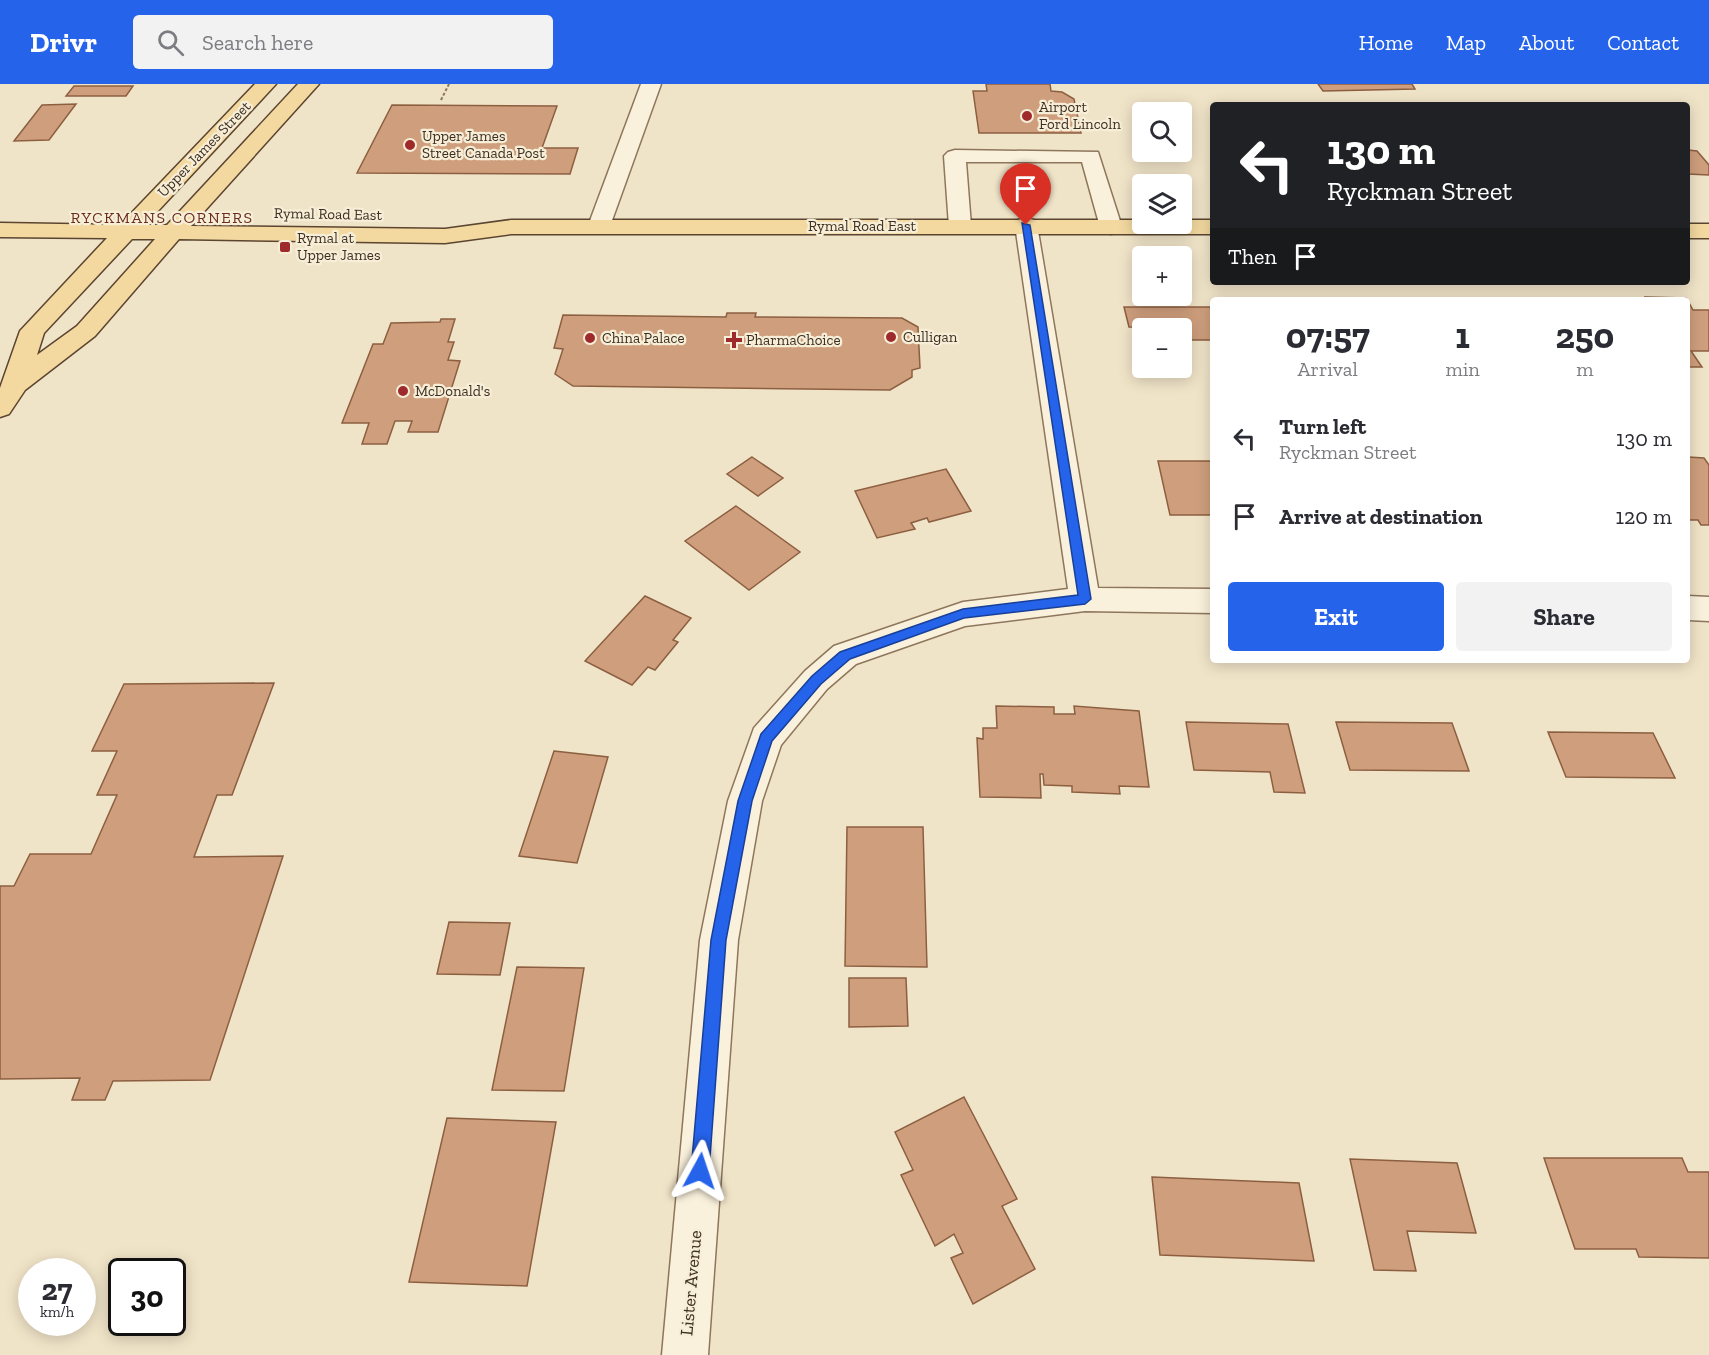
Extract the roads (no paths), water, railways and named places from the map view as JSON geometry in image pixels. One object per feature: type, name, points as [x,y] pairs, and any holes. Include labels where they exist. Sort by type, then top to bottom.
[{"type":"main road","name":"Upper James Street","points":[[0,408],[16,384],[33,331],[266,84]]},
{"type":"main road","name":"Upper James Street","points":[[16,384],[86,331],[171,234],[309,84]]},
{"type":"main road","name":"Rymal Road East","points":[[115,210],[451,215],[511,227]]},
{"type":"main road","name":"Rymal Road East","points":[[0,230],[445,236],[511,227],[1026,225],[1210,227]]},
{"type":"main road","points":[[1690,231],[1709,231]]},
{"type":"street","points":[[599,226],[651,84]]},
{"type":"street","points":[[960,226],[955,156],[1091,156],[1098,188],[1111,226]]},
{"type":"street","points":[[1026,225],[1085,599]]},
{"type":"street","name":"Lister Avenue","points":[[685,1355],[719,940],[745,801],[766,738],[816,680],[845,655],[963,614],[1085,599],[1210,601]]},
{"type":"street","points":[[1690,608],[1709,609]]},
{"type":"place","name":"Airport Ford Lincoln","points":[[1027,116]]},
{"type":"place","name":"Upper James Street Canada Post","points":[[410,145]]},
{"type":"place","name":"Rymal at Upper James","points":[[285,247]]},
{"type":"place","name":"Culligan","points":[[891,337]]},
{"type":"place","name":"China Palace","points":[[590,338]]},
{"type":"place","name":"PharmaChoice","points":[[734,340]]},
{"type":"place","name":"McDonald's","points":[[403,391]]},
{"type":"district","name":"RYCKMANS CORNERS","points":[[162,217]]}]
